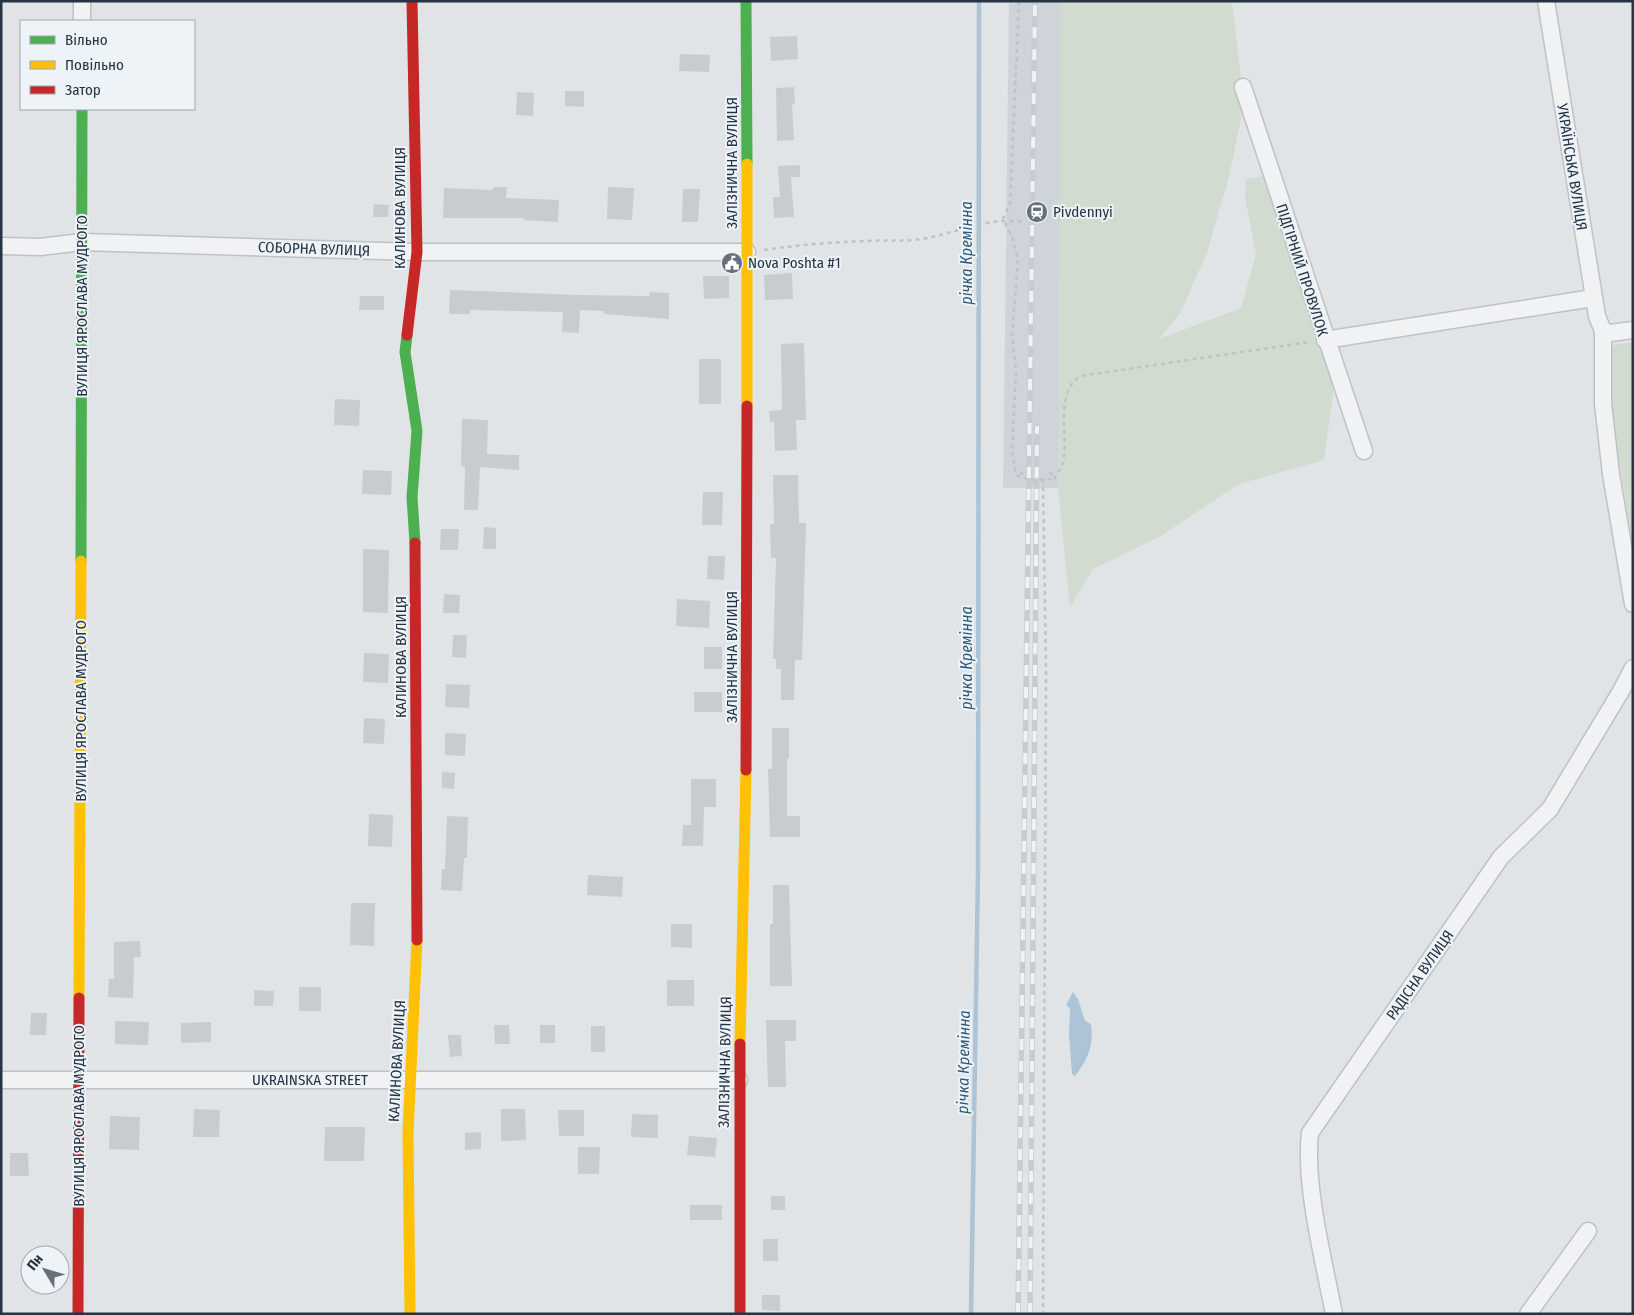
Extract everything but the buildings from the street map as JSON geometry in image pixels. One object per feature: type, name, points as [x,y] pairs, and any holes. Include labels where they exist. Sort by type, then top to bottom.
[{"type":"street","points":[[82,1],[82,20]]},
{"type":"street","name":"КАЛИНОВА ВУЛИЦЯ","points":[[410,1314],[408,1133],[417,970],[415,554],[412,497],[417,431],[405,352],[417,252],[412,1]]},
{"type":"street","name":"ЗАЛІЗНИЧНА ВУЛИЦЯ","points":[[740,1314],[739,1080],[746,864],[748,654],[746,1]]},
{"type":"street","name":"УКРАЇНСЬКА ВУЛИЦЯ","points":[[1546,1],[1593,298],[1607,332],[1603,404],[1611,474],[1633,604]]},
{"type":"street","name":"ПІДГІРНИЙ ПРОВУЛОК","points":[[1243,87],[1325,340],[1364,451]]},
{"type":"street","name":"ВУЛИЦЯ ЯРОСЛАВА МУДРОГО","points":[[78,1314],[82,110]]},
{"type":"street","name":"СОБОРНА ВУЛИЦЯ","points":[[1,246],[40,247],[82,242],[417,252],[747,252]]},
{"type":"street","points":[[1325,340],[1593,298]]},
{"type":"street","points":[[1607,332],[1633,330]]},
{"type":"street","name":"РАДІСНА ВУЛИЦЯ","points":[[1334,1314],[1314,1207],[1309,1144],[1310,1133],[1501,856],[1550,809],[1633,668]]},
{"type":"street","name":"UKRAINSKA STREET","points":[[1,1080],[739,1080]]},
{"type":"street","points":[[1528,1314],[1588,1231]]},
{"type":"path","points":[[1019,1],[1010,203],[1003,219],[1018,259],[1012,337],[1016,371],[1012,451],[1016,475],[1029,480],[1054,479]]},
{"type":"path","points":[[747,252],[821,244],[914,240],[950,234],[973,225],[1003,219],[1023,222]]},
{"type":"path","points":[[1054,479],[1063,463],[1064,420],[1068,390],[1074,380],[1080,376],[1325,340]]},
{"type":"path","points":[[1020,472],[1029,480]]},
{"type":"path","points":[[1050,472],[1054,479]]},
{"type":"path","points":[[1042,479],[1046,672],[1043,1314]]},
{"type":"shaded area","points":[[1009,1],[1065,1],[1058,488],[1003,488]]},
{"type":"shaded area","points":[[1061,1],[1232,1],[1244,104],[1229,177],[1207,252],[1181,312],[1159,339],[1241,308],[1256,254],[1245,198],[1246,179],[1265,176],[1336,372],[1324,460],[1239,484],[1159,537],[1093,569],[1070,607],[1058,488]]},
{"type":"shaded area","points":[[1633,342],[1633,546],[1602,356],[1608,346]]},
{"type":"water","points":[[1073,992],[1078,999],[1085,1021],[1091,1024],[1092,1032],[1089,1052],[1075,1076],[1072,1074],[1069,1034],[1070,1008],[1066,1005]]},
{"type":"waterway","name":"річка Кремінна","points":[[971,1314],[978,870],[979,1]]},
{"type":"railway","points":[[1018,1314],[1035,1]]},
{"type":"railway","points":[[1030,1314],[1037,426]]},
{"type":"traffic: fast","points":[[746,1],[747,164]]},
{"type":"traffic: fast","points":[[81,561],[82,110]]},
{"type":"traffic: fast","points":[[407,335],[405,352],[417,431],[412,497],[415,543]]},
{"type":"traffic: slow","points":[[747,164],[747,406]]},
{"type":"traffic: slow","points":[[79,998],[81,561]]},
{"type":"traffic: slow","points":[[740,1044],[746,770]]},
{"type":"traffic: slow","points":[[410,1314],[408,1133],[417,940]]},
{"type":"traffic: jam","points":[[407,335],[417,252],[412,1]]},
{"type":"traffic: jam","points":[[746,770],[747,406]]},
{"type":"traffic: jam","points":[[415,543],[417,940]]},
{"type":"traffic: jam","points":[[78,1314],[79,998]]},
{"type":"traffic: jam","points":[[740,1044],[740,1314]]},
{"type":"place","name":"Pivdennyi","points":[[1037,212]]},
{"type":"place","name":"Nova Poshta #1","points":[[732,263]]}]
